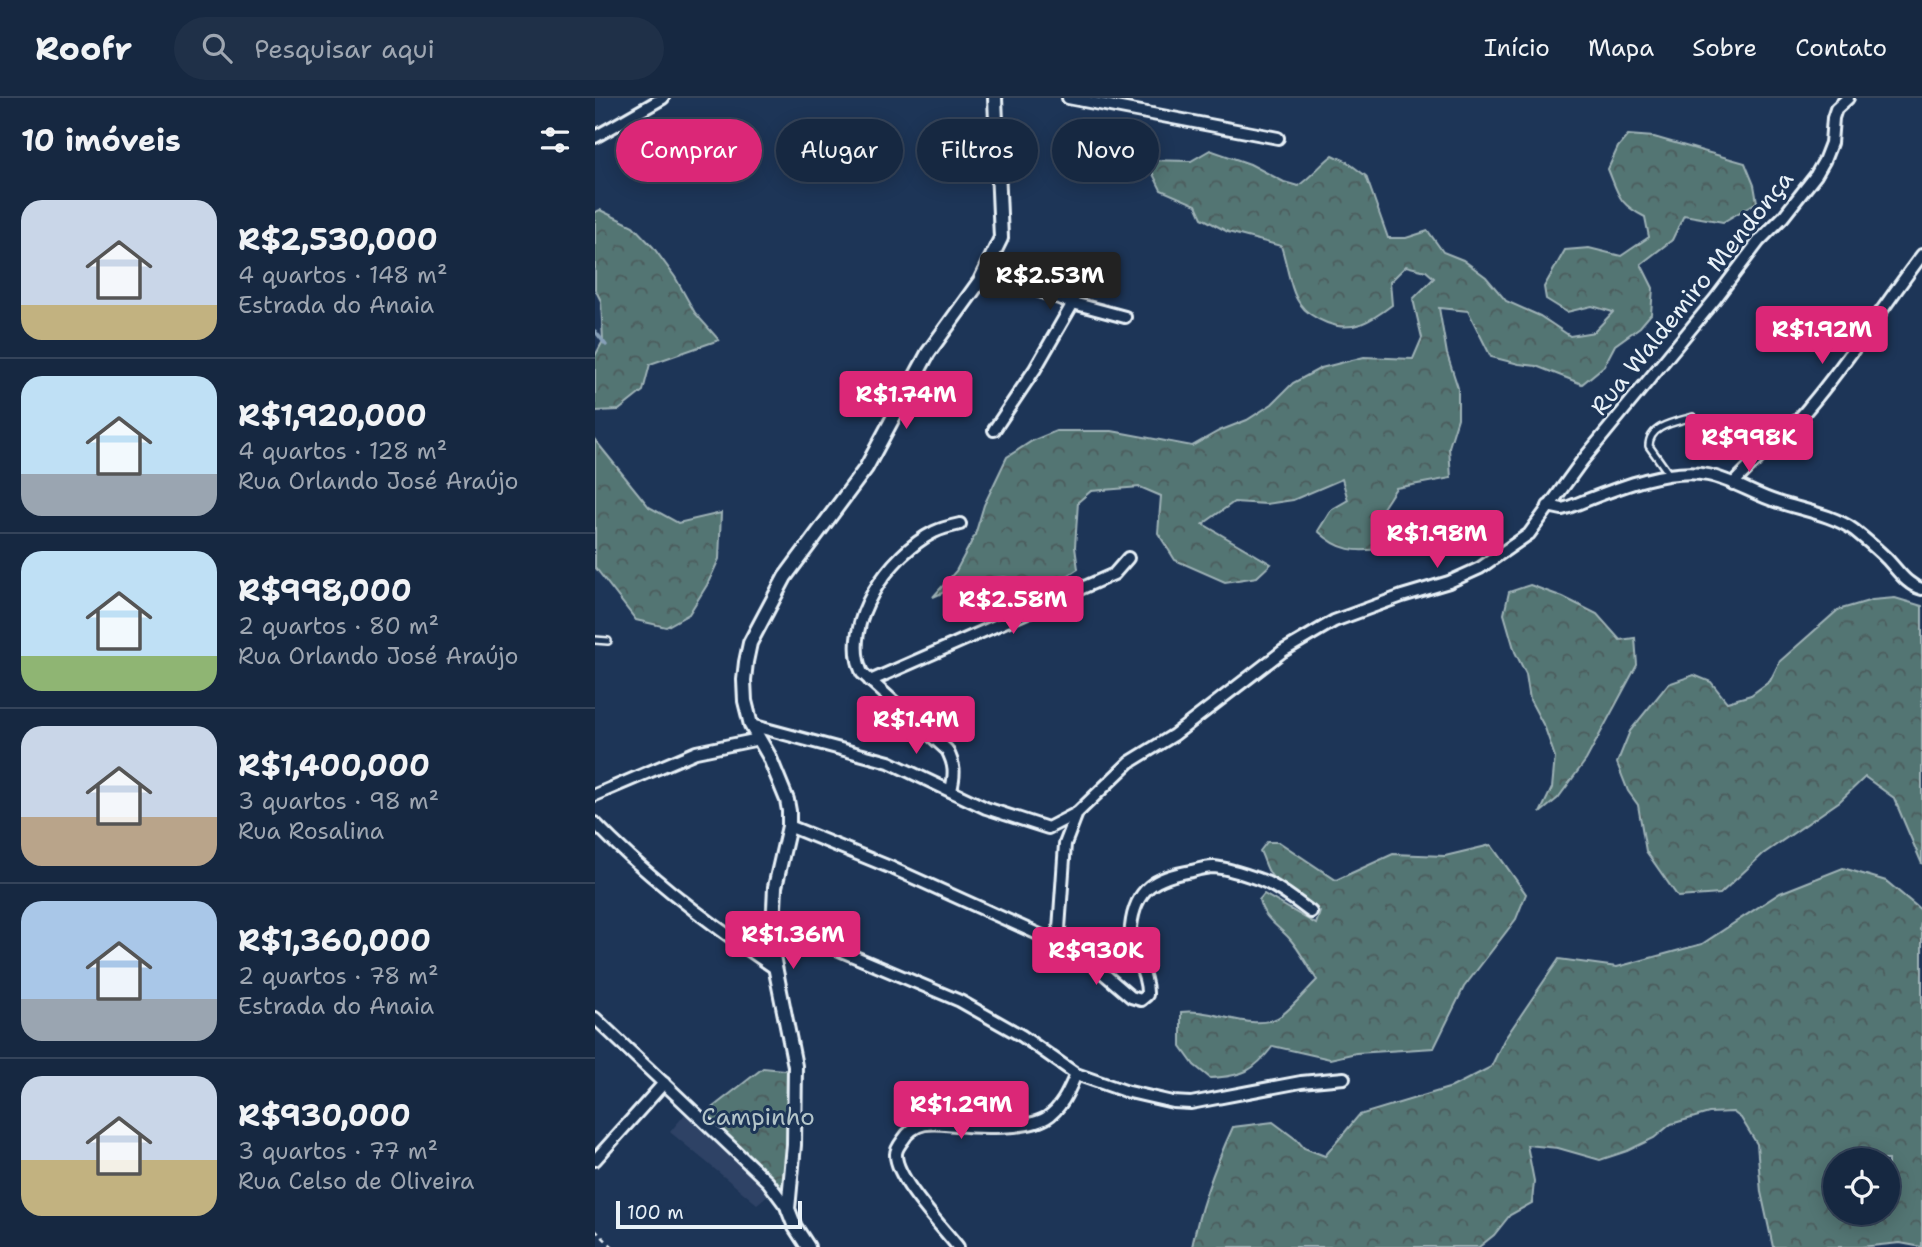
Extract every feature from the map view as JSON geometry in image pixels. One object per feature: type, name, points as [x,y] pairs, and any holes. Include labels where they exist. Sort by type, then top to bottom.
[{"type":"street","points":[[595,137],[663,98]]},
{"type":"street","points":[[788,1209],[794,1145],[795,1066],[775,968],[772,925],[775,887],[789,826],[787,800],[751,725],[745,701],[744,680],[750,643],[765,610],[792,567],[866,468],[928,353],[986,272],[1001,238],[995,98]]},
{"type":"street","points":[[1068,98],[1278,138]]},
{"type":"street","name":"Rua Waldemiro Mendonça","points":[[1058,943],[1065,844],[1077,813],[1130,762],[1174,735],[1283,651],[1334,621],[1449,582],[1480,568],[1529,534],[1637,392],[1816,175],[1831,143],[1836,109],[1849,98]]},
{"type":"street","points":[[1733,484],[1756,458],[1782,437],[1807,410],[1922,255]]},
{"type":"street","points":[[986,272],[1073,303],[1125,317]]},
{"type":"street","points":[[994,430],[1035,369],[1073,303]]},
{"type":"street","points":[[1548,506],[1562,509],[1669,474],[1694,472],[1709,475],[1851,528],[1905,579],[1922,589]]},
{"type":"street","points":[[951,790],[955,773],[953,761],[947,751],[862,673],[857,661],[857,643],[866,608],[877,584],[894,564],[932,532],[960,524]]},
{"type":"street","points":[[870,681],[1114,574],[1128,558]]},
{"type":"street","points":[[751,725],[889,762],[986,808],[1055,831],[1065,844]]},
{"type":"street","points":[[595,795],[696,752],[759,739]]},
{"type":"street","points":[[1048,828],[1077,813]]},
{"type":"street","points":[[595,823],[638,863],[718,928],[775,968]]},
{"type":"street","points":[[789,826],[892,868],[1058,943],[1089,961],[1131,997],[1141,1000],[1147,995],[1146,978],[1132,944],[1131,927],[1138,898],[1145,888],[1159,880],[1213,867],[1262,880],[1311,912]]},
{"type":"street","points":[[772,925],[827,945],[977,1009],[1022,1036],[1076,1074],[1125,1091],[1173,1102],[1191,1102],[1301,1082],[1344,1078]]},
{"type":"street","points":[[595,1018],[768,1182],[788,1209],[795,1227],[808,1247]]},
{"type":"street","points":[[958,1247],[904,1177],[896,1152],[903,1139],[920,1125],[936,1122],[956,1125],[1011,1125],[1045,1118],[1057,1108],[1076,1074]]},
{"type":"street","points":[[595,1160],[664,1083]]},
{"type":"lane","points":[[1669,474],[1649,446],[1650,437],[1655,430],[1693,417]]},
{"type":"lane","points":[[595,640],[608,641]]},
{"type":"path","points":[[595,1230],[613,1247]]},
{"type":"shaded area","points":[[686,1113],[769,1194],[757,1204],[670,1132]]},
{"type":"green space","points":[[1628,135],[1654,137],[1745,163],[1754,185],[1757,202],[1723,222],[1684,215],[1672,240],[1641,264],[1653,288],[1651,314],[1640,327],[1615,345],[1604,366],[1582,384],[1536,366],[1491,357],[1468,311],[1439,308],[1447,354],[1458,388],[1458,418],[1449,447],[1451,478],[1396,488],[1383,508],[1384,548],[1348,549],[1333,543],[1318,531],[1331,510],[1348,500],[1342,479],[1293,500],[1266,504],[1234,502],[1203,524],[1271,564],[1257,577],[1225,582],[1175,560],[1158,533],[1161,496],[1140,487],[1091,491],[1078,502],[1075,547],[1078,569],[1055,584],[1039,585],[1004,577],[970,581],[933,597],[956,571],[975,535],[984,505],[1007,457],[1032,441],[1056,431],[1112,431],[1192,446],[1247,420],[1272,404],[1293,383],[1321,368],[1364,357],[1413,359],[1422,338],[1413,299],[1434,278],[1426,271],[1406,266],[1390,282],[1392,305],[1377,316],[1353,326],[1327,323],[1302,307],[1291,284],[1281,246],[1228,232],[1202,218],[1196,205],[1161,190],[1157,182],[1159,160],[1191,161],[1210,150],[1250,164],[1284,182],[1298,186],[1333,155],[1366,176],[1388,238],[1406,238],[1428,231],[1443,252],[1463,260],[1486,277],[1506,301],[1540,316],[1570,336],[1594,332],[1613,312],[1592,306],[1567,312],[1546,299],[1544,287],[1565,250],[1589,248],[1621,256],[1649,237],[1645,217],[1624,203],[1608,169],[1618,147]]},
{"type":"green space","points":[[600,210],[633,226],[653,247],[675,277],[695,313],[719,340],[650,364],[643,391],[619,410],[595,411],[595,356],[603,341],[601,301],[595,289],[595,212]]},
{"type":"green space","points":[[595,440],[649,507],[678,523],[721,513],[719,559],[707,585],[689,614],[666,627],[636,620],[595,567]]},
{"type":"green space","points":[[1530,585],[1597,614],[1620,640],[1635,638],[1637,665],[1586,760],[1558,798],[1540,813],[1552,788],[1555,757],[1545,728],[1530,700],[1526,674],[1515,652],[1504,614],[1509,592]]},
{"type":"green space","points":[[1895,598],[1922,606],[1922,864],[1894,798],[1865,777],[1840,801],[1763,854],[1720,894],[1678,897],[1646,851],[1638,805],[1628,791],[1617,763],[1630,731],[1668,684],[1694,675],[1711,682],[1727,702],[1751,695],[1770,681],[1780,661],[1838,610],[1872,600]]},
{"type":"green space","points":[[1267,842],[1279,842],[1336,880],[1393,854],[1445,856],[1491,845],[1526,894],[1516,919],[1464,987],[1434,1048],[1356,1053],[1330,1059],[1273,1046],[1259,1062],[1246,1071],[1210,1078],[1194,1065],[1181,1047],[1181,1012],[1206,1013],[1247,1022],[1271,1020],[1282,1015],[1317,980],[1293,943],[1261,907],[1259,900],[1264,894],[1316,924],[1320,912],[1287,891],[1271,875],[1260,851]]},
{"type":"green space","points":[[1843,868],[1886,881],[1922,911],[1922,1247],[1900,1243],[1861,1247],[1773,1247],[1761,1192],[1757,1144],[1741,1118],[1733,1112],[1709,1113],[1671,1124],[1654,1138],[1600,1160],[1558,1148],[1527,1145],[1534,1181],[1532,1203],[1510,1215],[1494,1235],[1479,1247],[1192,1247],[1209,1186],[1233,1127],[1273,1122],[1304,1148],[1325,1156],[1359,1115],[1452,1087],[1491,1067],[1504,1040],[1559,959],[1617,967],[1702,944],[1780,893]]},
{"type":"green space","name":"Campinho","points":[[763,1068],[794,1071],[789,1201],[704,1114]]},
{"type":"waterway","points":[[595,331],[606,345]]}]
